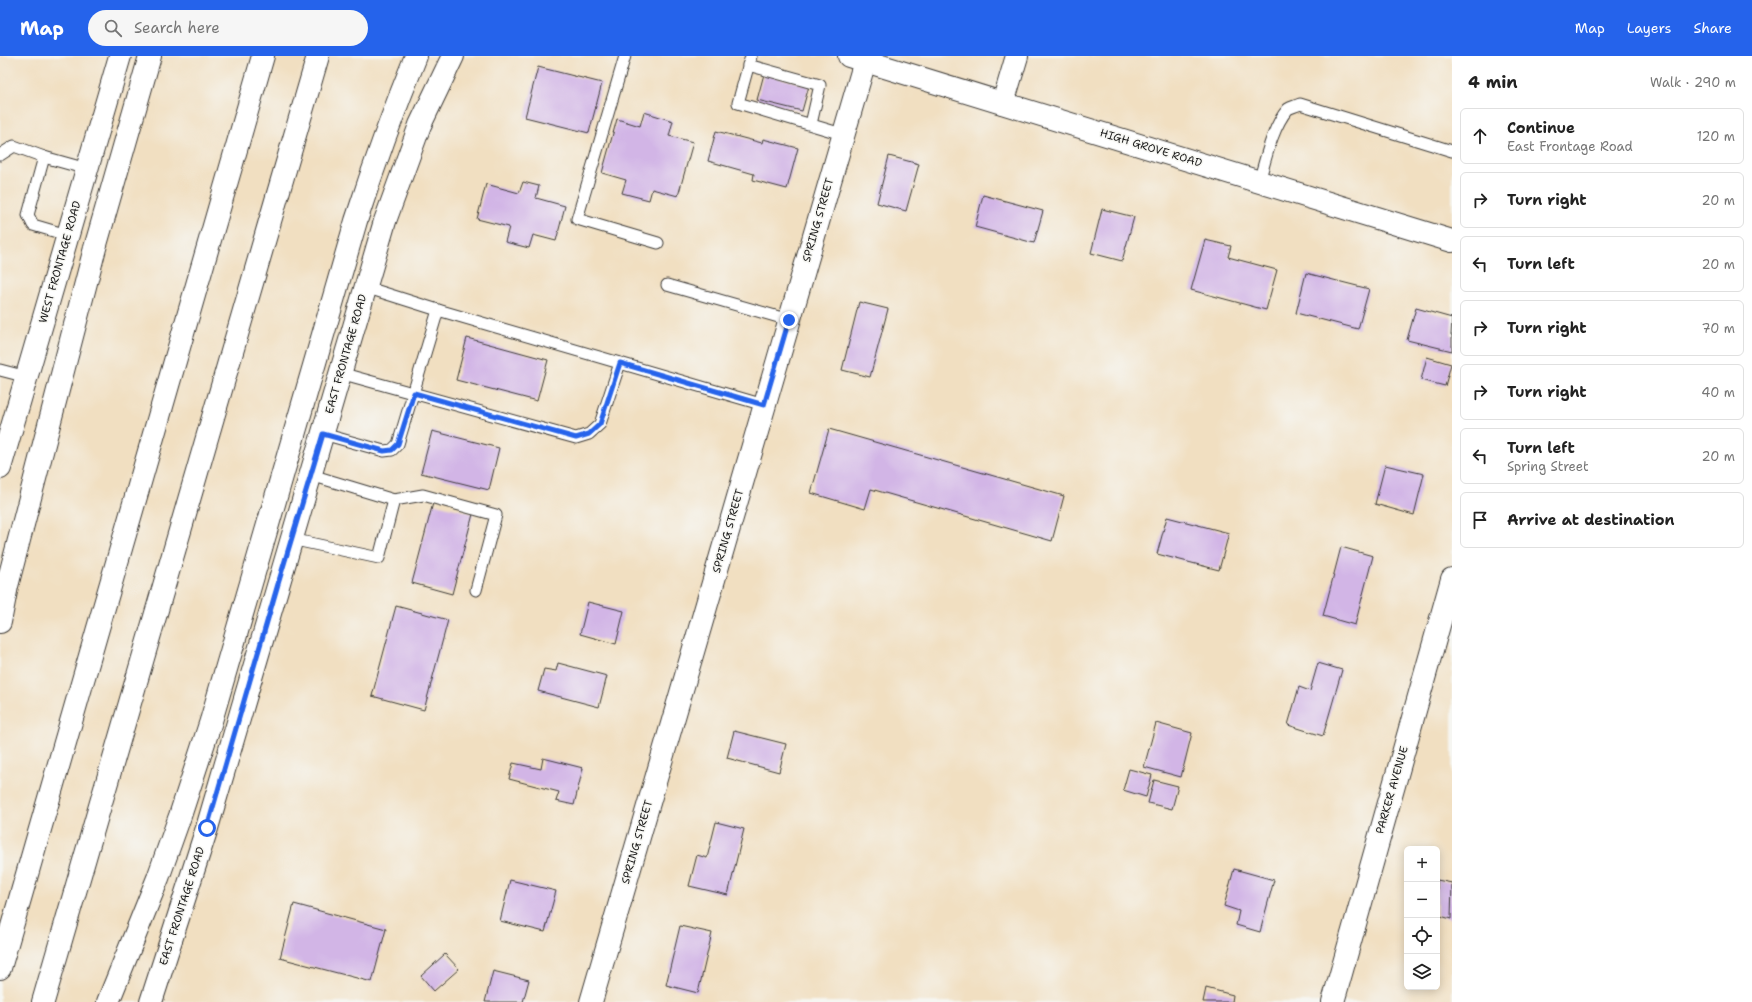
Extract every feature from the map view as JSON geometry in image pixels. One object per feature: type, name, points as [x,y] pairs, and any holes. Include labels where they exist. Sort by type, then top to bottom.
[{"type":"main road","name":"WEST FRONTAGE ROAD","points":[[0,468],[3,443],[27,376],[120,56]]},
{"type":"main road","points":[[0,622],[7,586],[95,248],[150,56]]},
{"type":"main road","points":[[0,968],[263,56]]},
{"type":"main road","points":[[43,1002],[318,56]]},
{"type":"main road","points":[[108,1002],[158,878],[183,808],[211,721],[358,214],[392,116],[416,56]]},
{"type":"main road","name":"EAST FRONTAGE ROAD","points":[[151,1002],[207,828],[385,221],[420,125],[453,56]]},
{"type":"main road","points":[[1003,103],[1017,56]]},
{"type":"main road","name":"HIGH GROVE ROAD","points":[[857,58],[1452,241]]},
{"type":"main road","name":"SPRING STREET","points":[[591,1002],[842,134],[857,58]]},
{"type":"main road","name":"PARKER AVENUE","points":[[1333,1002],[1452,579]]},
{"type":"lane","points":[[624,56],[577,219],[658,243]]},
{"type":"lane","points":[[811,124],[820,85],[750,60],[738,103],[842,134]]},
{"type":"lane","points":[[1259,182],[1272,139],[1278,126],[1289,109],[1300,104],[1452,151]]},
{"type":"lane","points":[[0,155],[14,146],[44,157],[87,168]]},
{"type":"lane","points":[[44,157],[28,215],[33,225],[67,235]]},
{"type":"lane","points":[[668,285],[789,320]]},
{"type":"lane","points":[[365,287],[438,310],[764,405]]},
{"type":"lane","points":[[323,434],[384,451],[392,450],[398,444],[438,310]]},
{"type":"lane","points":[[340,373],[576,438],[589,434],[600,424],[620,363]]},
{"type":"lane","points":[[0,370],[27,376]]},
{"type":"lane","points":[[311,475],[394,500],[423,495],[496,515],[476,590]]},
{"type":"lane","points":[[292,539],[379,558],[394,500]]},
{"type":"building","points":[[538,67],[602,83],[589,133],[525,117]]},
{"type":"building","points":[[764,74],[809,86],[802,111],[757,100]]},
{"type":"building","points":[[644,112],[673,121],[669,136],[693,142],[678,196],[652,189],[649,200],[622,193],[626,180],[602,173],[617,119],[640,126]]},
{"type":"building","points":[[716,131],[762,143],[763,139],[798,148],[787,189],[753,180],[754,174],[708,161]]},
{"type":"building","points":[[889,156],[919,164],[906,211],[877,203]]},
{"type":"building","points":[[523,182],[539,186],[536,198],[565,206],[556,241],[533,235],[529,248],[505,242],[509,227],[477,219],[486,184],[519,193]]},
{"type":"building","points":[[983,195],[1043,211],[1034,243],[975,227]]},
{"type":"building","points":[[1102,209],[1134,217],[1122,261],[1091,253]]},
{"type":"building","points":[[1205,240],[1231,246],[1228,257],[1277,270],[1266,310],[1191,290]]},
{"type":"building","points":[[1306,273],[1369,289],[1358,329],[1296,313]]},
{"type":"building","points":[[859,302],[888,309],[870,377],[842,370]]},
{"type":"building","points":[[1416,308],[1452,318],[1452,351],[1407,340]]},
{"type":"building","points":[[467,338],[548,360],[537,401],[456,380]]},
{"type":"building","points":[[1427,357],[1451,364],[1445,386],[1421,380]]},
{"type":"building","points":[[829,429],[1064,496],[1052,541],[871,489],[865,509],[811,493]]},
{"type":"building","points":[[432,431],[499,448],[489,490],[421,473]]},
{"type":"building","points":[[1385,465],[1424,474],[1414,515],[1375,504]]},
{"type":"building","points":[[433,503],[473,514],[452,594],[412,583]]},
{"type":"building","points":[[1167,517],[1229,533],[1219,570],[1157,554]]},
{"type":"building","points":[[1341,547],[1373,556],[1355,625],[1323,616]]},
{"type":"building","points":[[588,602],[624,611],[616,644],[580,634]]},
{"type":"building","points":[[396,606],[448,620],[424,710],[372,696]]},
{"type":"building","points":[[558,663],[607,676],[599,707],[538,691],[544,669],[556,671]]},
{"type":"building","points":[[1318,663],[1342,670],[1323,736],[1288,725],[1299,687],[1310,691]]},
{"type":"building","points":[[1156,723],[1192,733],[1181,777],[1144,767]]},
{"type":"building","points":[[734,731],[786,744],[779,772],[727,758]]},
{"type":"building","points":[[543,758],[583,768],[574,805],[556,801],[559,792],[509,779],[513,763],[541,769]]},
{"type":"building","points":[[1129,769],[1152,775],[1146,797],[1123,790]]},
{"type":"building","points":[[1154,780],[1178,786],[1172,809],[1148,803]]},
{"type":"building","points":[[716,822],[744,829],[728,895],[689,886],[697,855],[707,858]]},
{"type":"building","points":[[1234,869],[1274,880],[1260,932],[1236,925],[1239,911],[1224,906]]},
{"type":"building","points":[[510,880],[556,891],[545,932],[500,921]]},
{"type":"building","points":[[1440,881],[1452,883],[1451,919],[1440,916]]},
{"type":"building","points":[[294,904],[386,929],[372,982],[280,958]]},
{"type":"building","points":[[680,926],[712,933],[698,993],[666,985]]},
{"type":"building","points":[[445,954],[459,969],[434,991],[421,976]]},
{"type":"building","points":[[493,971],[529,980],[523,1002],[485,1002]]},
{"type":"building","points":[[1206,988],[1233,995],[1232,1002],[1203,1002]]},
{"type":"route","points":[[207,828],[323,434],[384,451],[392,450],[398,444],[414,393],[576,438],[589,434],[600,424],[620,363],[764,405],[789,320]]}]
